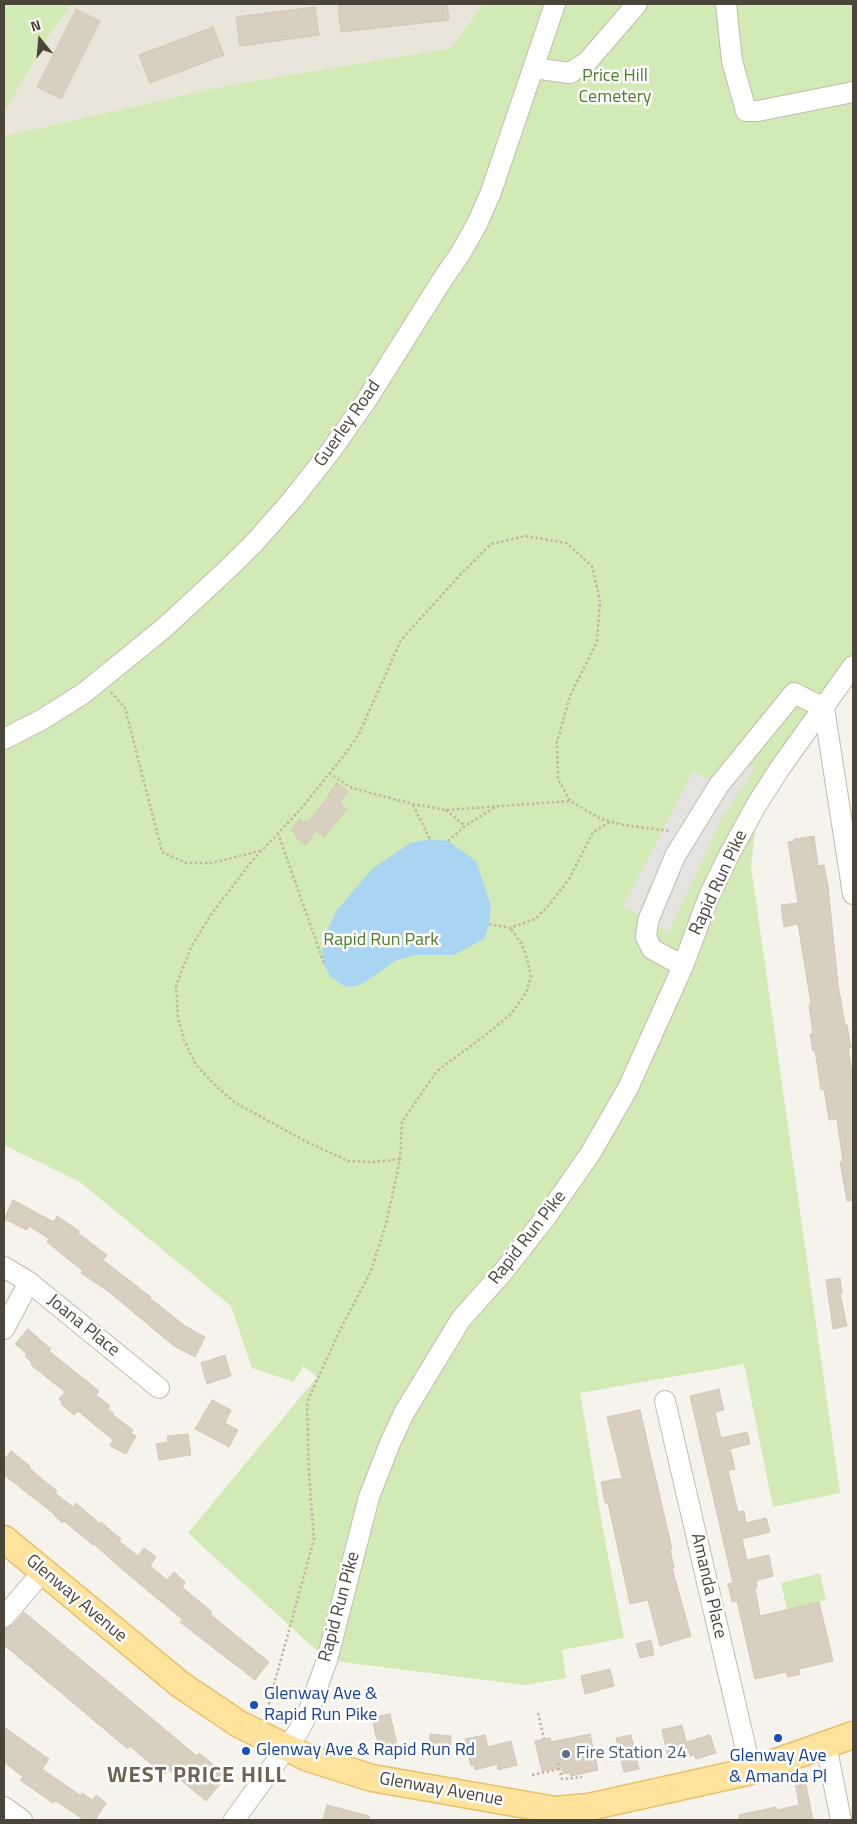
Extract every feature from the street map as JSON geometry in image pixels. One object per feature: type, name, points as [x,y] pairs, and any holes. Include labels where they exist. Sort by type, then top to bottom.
[{"type":"main road","name":"Glenway Avenue","points":[[4,1539],[181,1685],[239,1724],[318,1762],[372,1778],[556,1815],[750,1771],[853,1735]]},
{"type":"street","name":"Guerley Road","points":[[4,739],[44,719],[84,693],[164,628],[231,566],[292,500],[330,452],[366,402],[477,224],[491,192],[555,4]]},
{"type":"street","points":[[533,68],[570,72],[587,62],[637,4]]},
{"type":"street","points":[[726,4],[732,60],[746,111],[758,111],[853,92]]},
{"type":"street","name":"Rapid Run Pike","points":[[234,1820],[298,1732],[308,1713],[327,1660],[369,1497],[404,1413],[461,1319],[503,1272],[546,1217],[590,1154],[628,1088],[683,966],[709,896],[730,853],[780,768],[853,666]]},
{"type":"street","points":[[683,966],[652,949],[646,937],[648,921],[675,856],[719,785],[794,692],[824,708],[853,894]]},
{"type":"street","name":"Joana Place","points":[[4,1267],[29,1282],[160,1388]]},
{"type":"street","points":[[4,1329],[29,1282]]},
{"type":"street","name":"Amanda Place","points":[[665,1401],[750,1771]]},
{"type":"street","points":[[4,1617],[43,1571]]},
{"type":"street","points":[[826,1745],[841,1820]]},
{"type":"street","points":[[4,1807],[22,1820]]},
{"type":"path","points":[[400,1159],[374,1162],[348,1161],[306,1141],[234,1102],[196,1065],[184,1040],[178,1018],[176,986],[191,947],[212,913],[329,773],[359,734],[401,640],[491,544],[526,536],[566,543],[592,566],[600,601],[597,642],[570,696],[557,742],[558,779],[570,801],[601,819],[610,822],[663,829],[688,835]]},
{"type":"path","points":[[100,680],[126,708],[162,852],[187,863],[212,863],[263,850]]},
{"type":"path","points":[[329,773],[352,788],[413,804],[446,810],[570,801]]},
{"type":"path","points":[[413,804],[430,839]]},
{"type":"path","points":[[448,841],[465,826],[496,806]]},
{"type":"path","points":[[446,810],[465,826]]},
{"type":"path","points":[[488,924],[510,928],[535,919],[550,904],[569,879],[593,832],[610,822]]},
{"type":"path","points":[[278,833],[324,964]]},
{"type":"path","points":[[263,1718],[267,1713],[314,1539],[309,1473],[307,1402],[339,1332],[371,1271],[387,1220],[400,1159],[402,1122],[437,1070],[488,1034],[511,1014],[526,993],[531,977],[527,958],[521,942],[510,928]]},
{"type":"path","points":[[538,1713],[544,1739]]},
{"type":"path","points":[[558,1763],[562,1779],[582,1777]]},
{"type":"path","points":[[532,1775],[560,1769]]},
{"type":"shaded area","points":[[72,4],[483,4],[451,48],[229,85],[4,136],[4,113],[49,36]]},
{"type":"shaded area","points":[[743,756],[754,769],[722,818],[669,932],[623,906],[693,771],[719,785]]},
{"type":"green space","points":[[4,4],[72,4],[49,36],[4,113]]},
{"type":"green space","name":"Rapid Run Park","points":[[483,4],[853,4],[853,666],[758,804],[751,866],[840,1493],[773,1507],[744,1364],[580,1393],[624,1638],[562,1650],[566,1678],[525,1685],[327,1660],[188,1533],[317,1377],[303,1366],[294,1382],[252,1368],[231,1306],[80,1182],[4,1145],[4,136],[229,85],[451,48]]},
{"type":"green space","points":[[820,1573],[826,1600],[787,1609],[781,1583]]},
{"type":"water","points":[[430,839],[448,841],[476,861],[491,906],[489,924],[484,939],[454,955],[415,955],[395,961],[364,983],[351,987],[342,985],[330,976],[324,964],[322,951],[326,933],[337,910],[372,869],[411,843]]},
{"type":"building","points":[[338,4],[447,4],[449,20],[341,32]]},
{"type":"building","points":[[315,7],[319,35],[240,46],[236,17]]},
{"type":"building","points":[[76,9],[100,21],[61,99],[37,87]]},
{"type":"building","points":[[213,27],[224,55],[150,83],[139,55]]},
{"type":"building","points":[[337,783],[348,792],[339,803],[347,809],[324,837],[316,831],[306,845],[291,830],[300,819],[304,823],[306,820],[308,822]]},
{"type":"building","points":[[814,836],[818,866],[824,865],[828,886],[838,984],[851,1048],[848,1048],[853,1080],[853,1200],[847,1201],[840,1162],[843,1161],[837,1119],[829,1120],[824,1089],[821,1090],[815,1050],[813,1051],[810,1034],[813,1034],[809,1005],[811,1004],[798,924],[784,927],[781,905],[798,903],[788,842],[795,841],[794,839]]},
{"type":"building","points":[[13,1200],[54,1222],[57,1216],[79,1231],[78,1233],[107,1255],[103,1260],[185,1326],[205,1337],[195,1357],[174,1346],[108,1291],[81,1273],[83,1271],[47,1242],[49,1239],[29,1226],[27,1230],[4,1219]]},
{"type":"building","points":[[840,1278],[842,1293],[840,1294],[847,1326],[833,1329],[826,1280]]},
{"type":"building","points":[[28,1329],[51,1349],[49,1351],[99,1391],[96,1395],[110,1406],[108,1409],[113,1415],[133,1430],[131,1433],[136,1436],[126,1454],[110,1446],[113,1440],[78,1411],[74,1415],[61,1404],[62,1402],[59,1399],[65,1392],[31,1365],[32,1363],[25,1356],[27,1354],[15,1344]]},
{"type":"building","points":[[225,1355],[231,1376],[207,1384],[201,1363]]},
{"type":"building","points":[[719,1389],[724,1410],[715,1412],[721,1438],[747,1432],[750,1444],[730,1449],[735,1469],[728,1471],[738,1512],[744,1511],[746,1523],[766,1518],[770,1532],[742,1539],[747,1560],[769,1555],[773,1576],[756,1581],[757,1587],[755,1588],[760,1616],[819,1602],[833,1661],[799,1669],[800,1674],[788,1677],[786,1672],[755,1679],[737,1601],[732,1602],[728,1584],[733,1583],[690,1396]]},
{"type":"building","points":[[212,1400],[231,1410],[225,1423],[238,1430],[229,1447],[195,1429]]},
{"type":"building","points":[[640,1410],[672,1549],[670,1549],[674,1568],[672,1568],[691,1636],[660,1646],[648,1600],[630,1604],[608,1503],[605,1503],[601,1482],[622,1478],[607,1417]]},
{"type":"building","points":[[188,1434],[191,1455],[159,1460],[156,1444],[168,1442],[167,1436]]},
{"type":"building","points":[[11,1451],[57,1491],[55,1493],[73,1507],[76,1503],[121,1539],[119,1541],[138,1556],[144,1548],[156,1557],[150,1566],[167,1580],[174,1572],[185,1582],[182,1587],[212,1612],[210,1614],[269,1662],[255,1680],[180,1622],[183,1620],[94,1544],[64,1521],[62,1523],[54,1514],[4,1475],[4,1460]]},
{"type":"building","points":[[24,1612],[197,1756],[199,1753],[227,1776],[206,1801],[169,1770],[164,1775],[130,1746],[128,1749],[4,1645],[4,1629],[13,1625]]},
{"type":"building","points":[[651,1640],[654,1655],[640,1658],[636,1644]]},
{"type":"building","points":[[610,1669],[614,1686],[585,1694],[581,1676]]},
{"type":"building","points":[[390,1714],[398,1749],[380,1753],[372,1718]]},
{"type":"building","points":[[682,1725],[686,1742],[710,1735],[716,1753],[696,1759],[694,1755],[669,1761],[662,1730]]},
{"type":"building","points":[[4,1727],[49,1759],[42,1769],[81,1796],[82,1793],[92,1800],[96,1795],[106,1803],[95,1820],[84,1820],[55,1801],[53,1803],[20,1780],[23,1777],[4,1762]]},
{"type":"building","points":[[430,1734],[451,1736],[450,1756],[429,1754]]},
{"type":"building","name":"Fire Station 24","points":[[590,1734],[598,1770],[571,1776],[570,1773],[563,1774],[562,1767],[542,1771],[535,1741],[550,1738],[551,1742]]},
{"type":"building","points":[[485,1735],[488,1747],[511,1741],[517,1765],[498,1770],[497,1764],[475,1770],[474,1765],[471,1766],[465,1739]]},
{"type":"building","points":[[631,1735],[639,1769],[624,1772],[616,1738]]},
{"type":"building","points":[[805,1780],[813,1820],[739,1820],[739,1815],[776,1807],[777,1810],[799,1805],[795,1782]]},
{"type":"building","points":[[327,1805],[369,1816],[369,1820],[323,1820]]},
{"type":"place","name":"Glenway Ave & Rapid Run Pike","points":[[254,1705]]},
{"type":"place","name":"Glenway Ave & Amanda Pl","points":[[778,1738]]},
{"type":"place","name":"Glenway Ave & Rapid Run Rd","points":[[246,1751]]},
{"type":"place","name":"Fire Station 24","points":[[566,1754]]},
{"type":"district","name":"WEST PRICE HILL","points":[[197,1777]]},
{"type":"park label","name":"Price Hill Cemetery","points":[[615,87]]}]
